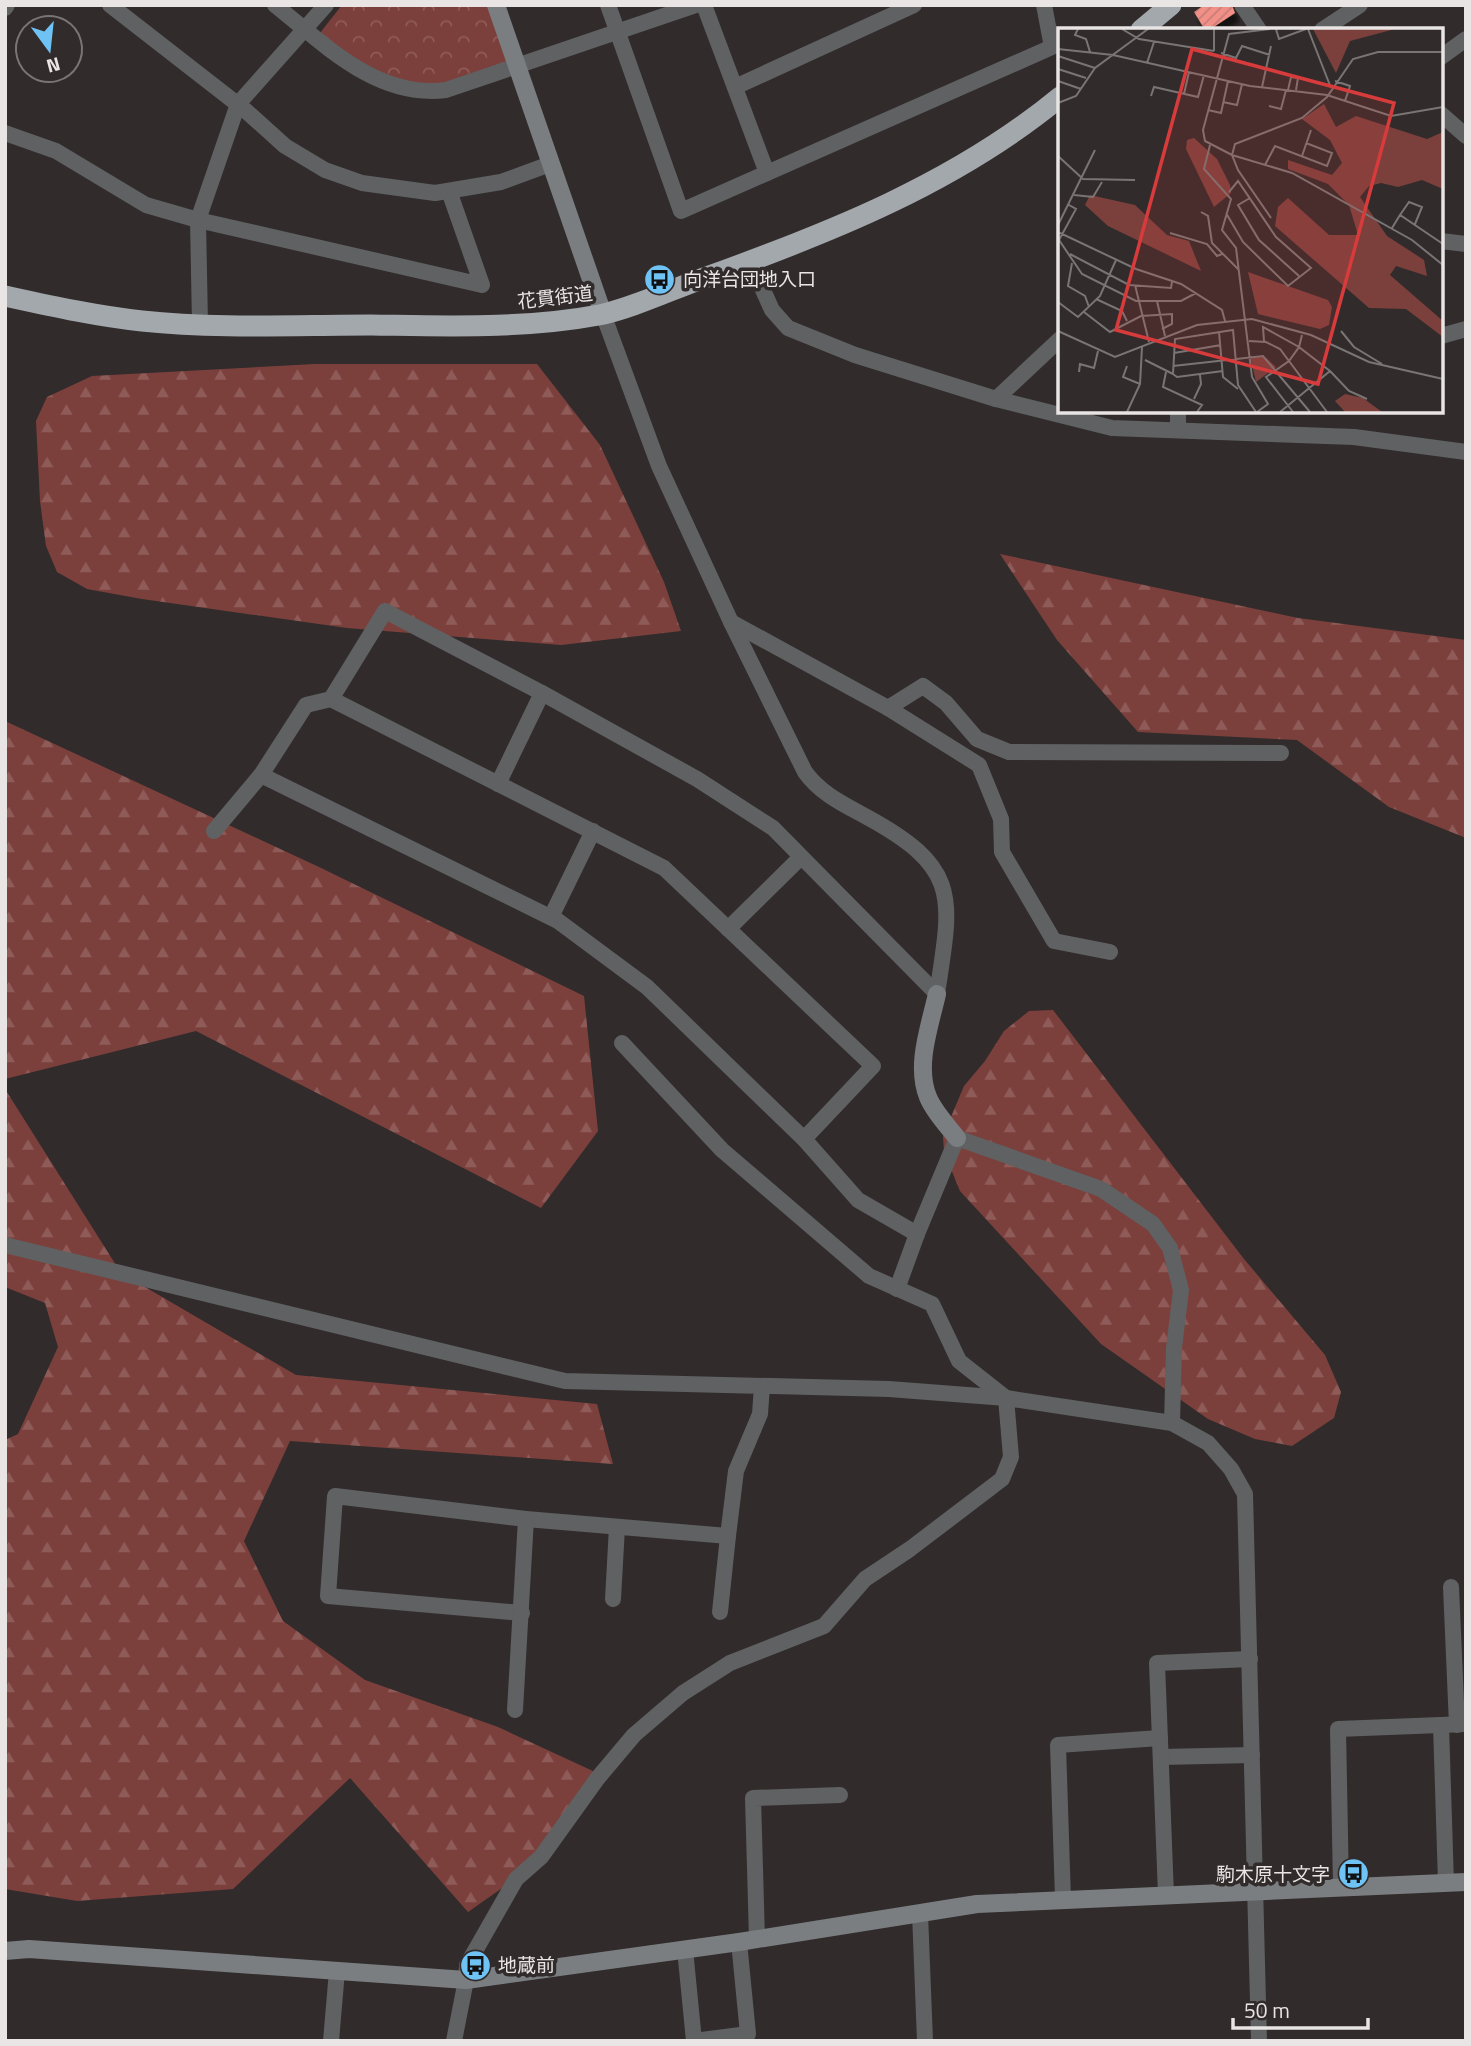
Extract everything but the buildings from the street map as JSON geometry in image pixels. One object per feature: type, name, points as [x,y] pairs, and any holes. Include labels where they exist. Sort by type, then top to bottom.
[{"type":"highway","points":[[1143,28],[1171,5]]},
{"type":"highway","name":"花貫街道","points":[[5,296],[80,312],[143,321],[200,324],[480,326],[566,321],[603,314],[750,261],[929,184],[994,146],[1058,98]]},
{"type":"street","points":[[110,5],[238,104],[285,146],[325,170],[362,183],[435,193],[500,182],[550,164]]},
{"type":"street","points":[[275,5],[349,64],[390,85],[431,92],[446,90],[696,5]]},
{"type":"street","points":[[200,324],[198,220],[238,104],[326,5]]},
{"type":"street","points":[[496,5],[603,314],[659,466],[731,622],[798,757],[815,785],[838,802],[900,835],[921,853],[937,872],[947,898],[948,924],[924,1056],[924,1081],[928,1097],[938,1115],[957,1138],[1101,1189],[1153,1224],[1170,1248],[1181,1290],[1174,1348],[1172,1423]]},
{"type":"street","points":[[608,5],[681,211],[1052,47],[1044,5]]},
{"type":"street","points":[[704,5],[767,173]]},
{"type":"street","points":[[735,87],[914,5]]},
{"type":"street","points":[[1242,5],[1258,28]]},
{"type":"street","points":[[1325,28],[1360,5]]},
{"type":"street","points":[[1443,56],[1466,39]]},
{"type":"street","points":[[1443,116],[1466,136]]},
{"type":"street","points":[[5,133],[56,151],[146,205],[198,220],[482,285],[449,191]]},
{"type":"street","points":[[1443,241],[1466,244]]},
{"type":"street","points":[[750,261],[772,310],[788,328],[855,355],[996,399],[1112,428],[1354,437],[1466,452]]},
{"type":"street","points":[[1443,335],[1466,329]]},
{"type":"street","points":[[996,399],[1058,341]]},
{"type":"street","points":[[1178,413],[1178,430]]},
{"type":"street","points":[[215,831],[261,775],[306,705],[331,698],[385,611],[542,693],[697,779],[773,828],[937,994]]},
{"type":"street","points":[[731,622],[888,708],[979,765],[1001,819],[1002,852],[1054,941],[1110,952]]},
{"type":"street","points":[[888,708],[923,686],[946,703],[977,739],[1009,752],[1281,753]]},
{"type":"street","points":[[498,784],[542,693]]},
{"type":"street","points":[[331,698],[664,868],[873,1066],[804,1139]]},
{"type":"street","points":[[261,775],[551,917],[647,988],[804,1139],[858,1200],[917,1234]]},
{"type":"street","points":[[551,917],[593,831]]},
{"type":"street","points":[[727,929],[801,857]]},
{"type":"street","points":[[460,2039],[467,1965],[516,1879],[541,1857],[597,1779],[634,1735],[684,1693],[730,1663],[824,1626],[865,1579],[910,1549],[1002,1479],[1011,1457],[1006,1398],[959,1361],[932,1304],[869,1276],[722,1150],[622,1043]]},
{"type":"street","points":[[897,1289],[957,1138]]},
{"type":"street","points":[[5,1245],[565,1381],[889,1389],[1006,1398],[1172,1423],[1208,1443],[1231,1469],[1245,1494],[1259,2041]]},
{"type":"street","points":[[720,1612],[736,1471],[760,1414],[762,1386]]},
{"type":"street","points":[[522,1613],[328,1596],[335,1496],[526,1519],[728,1536]]},
{"type":"street","points":[[515,1710],[526,1519]]},
{"type":"street","points":[[613,1599],[617,1527]]},
{"type":"street","points":[[1446,1883],[1454,1725],[1451,1587]]},
{"type":"street","points":[[1166,1895],[1157,1663],[1250,1659]]},
{"type":"street","points":[[1341,1887],[1338,1729],[1454,1725]]},
{"type":"street","points":[[1063,1899],[1058,1745],[1160,1738]]},
{"type":"street","points":[[1161,1757],[1252,1755]]},
{"type":"street","points":[[757,1939],[753,1798],[840,1795]]},
{"type":"street","points":[[5,1951],[29,1949],[466,1980],[739,1942],[977,1904],[1466,1882]]},
{"type":"street","points":[[920,1913],[925,2041]]},
{"type":"street","points":[[685,1949],[694,2041],[748,2034],[739,1942]]},
{"type":"street","points":[[331,2041],[337,1971]]},
{"type":"green space","points":[[342,5],[496,5],[516,67],[477,80],[409,88],[316,38]]},
{"type":"green space","points":[[315,364],[537,364],[600,445],[664,582],[681,631],[561,645],[347,628],[87,589],[57,572],[46,546],[40,501],[36,421],[47,397],[92,376]]},
{"type":"green space","points":[[1000,554],[1298,618],[1466,640],[1466,838],[1389,807],[1297,740],[1138,732],[1057,640]]},
{"type":"green space","points":[[5,721],[319,867],[584,996],[598,1131],[541,1208],[196,1031],[5,1079]]},
{"type":"green space","points":[[1053,1010],[1244,1259],[1325,1355],[1341,1392],[1334,1418],[1292,1446],[1255,1439],[1208,1419],[1101,1344],[960,1191],[944,1152],[943,1136],[964,1086],[985,1061],[1004,1031],[1029,1011]]},
{"type":"green space","points":[[5,1089],[121,1273],[296,1375],[597,1404],[613,1464],[290,1441],[244,1541],[283,1621],[365,1680],[498,1727],[595,1772],[532,1867],[468,1912],[350,1778],[233,1889],[77,1901],[5,1889],[5,1440],[18,1434],[58,1347],[45,1303],[5,1287]]},
{"type":"place","name":"向洋台団地入口","points":[[660,279]]},
{"type":"place","name":"駒木原十文字","points":[[1353,1874]]},
{"type":"place","name":"地蔵前","points":[[475,1965]]}]
